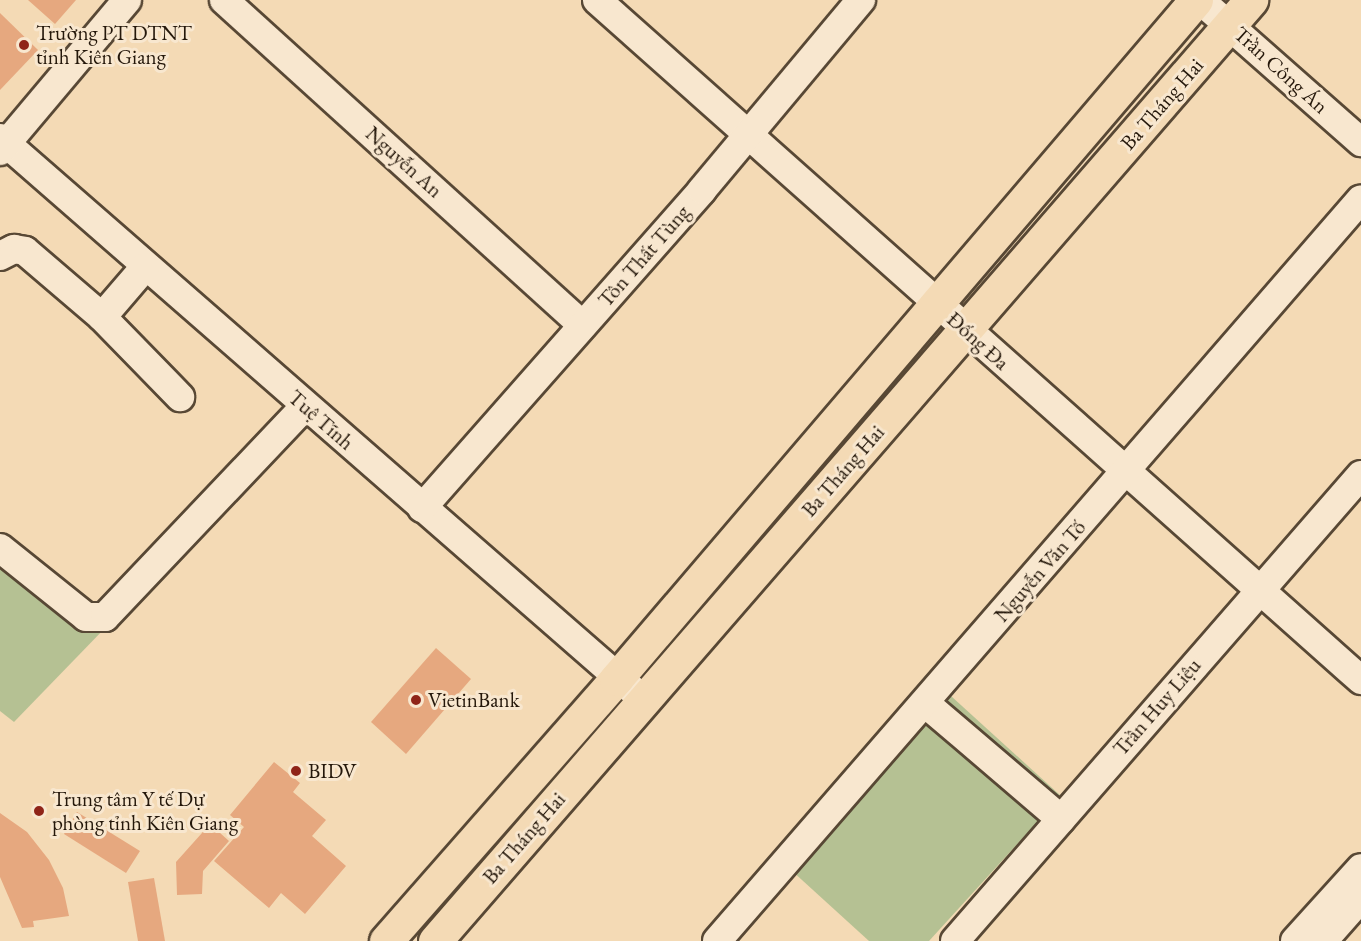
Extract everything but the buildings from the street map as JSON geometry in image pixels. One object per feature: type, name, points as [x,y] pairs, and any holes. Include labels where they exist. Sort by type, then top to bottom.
[{"type":"main road","name":"Ba Tháng Hai","points":[[386,941],[616,679],[1198,0]]},
{"type":"main road","name":"Ba Tháng Hai","points":[[435,941],[1241,12]]},
{"type":"street","points":[[2,144],[127,0]]},
{"type":"street","name":"Nguyễn An","points":[[224,0],[583,325]]},
{"type":"street","name":"Đống Đa","points":[[597,0],[937,303],[965,331],[1361,680]]},
{"type":"street","name":"Tôn Thất Tùng","points":[[422,508],[583,325],[861,0]]},
{"type":"street","name":"Trần Công Án","points":[[1198,0],[1241,12],[1361,142]]},
{"type":"street","name":"Tuệ Tĩnh","points":[[2,144],[616,679],[644,700]]},
{"type":"street","name":"Nguyễn Văn Tố","points":[[717,941],[1126,472],[1361,198]]},
{"type":"street","points":[[0,256],[14,249],[25,251],[102,317],[180,397]]},
{"type":"street","points":[[102,317],[145,267]]},
{"type":"street","points":[[0,548],[86,617],[105,616],[305,406]]},
{"type":"street","name":"Trần Huy Liệu","points":[[955,941],[1259,588],[1361,475]]},
{"type":"street","points":[[925,703],[1061,819]]},
{"type":"street","points":[[1295,941],[1361,868]]},
{"type":"street","points":[[1323,941],[1361,898]]},
{"type":"green space","points":[[6,535],[106,627],[14,722],[0,711],[0,542]]},
{"type":"green space","points":[[951,696],[1061,796],[929,941],[869,941],[791,870]]},
{"type":"place","name":"Trường PT DTNT tỉnh Kiên Giang","points":[[24,45]]},
{"type":"place","name":"VietinBank","points":[[416,700]]},
{"type":"place","name":"BIDV","points":[[296,771]]},
{"type":"place","name":"Trung tâm Y tế Dự phòng tỉnh Kiên Giang","points":[[39,811]]}]
